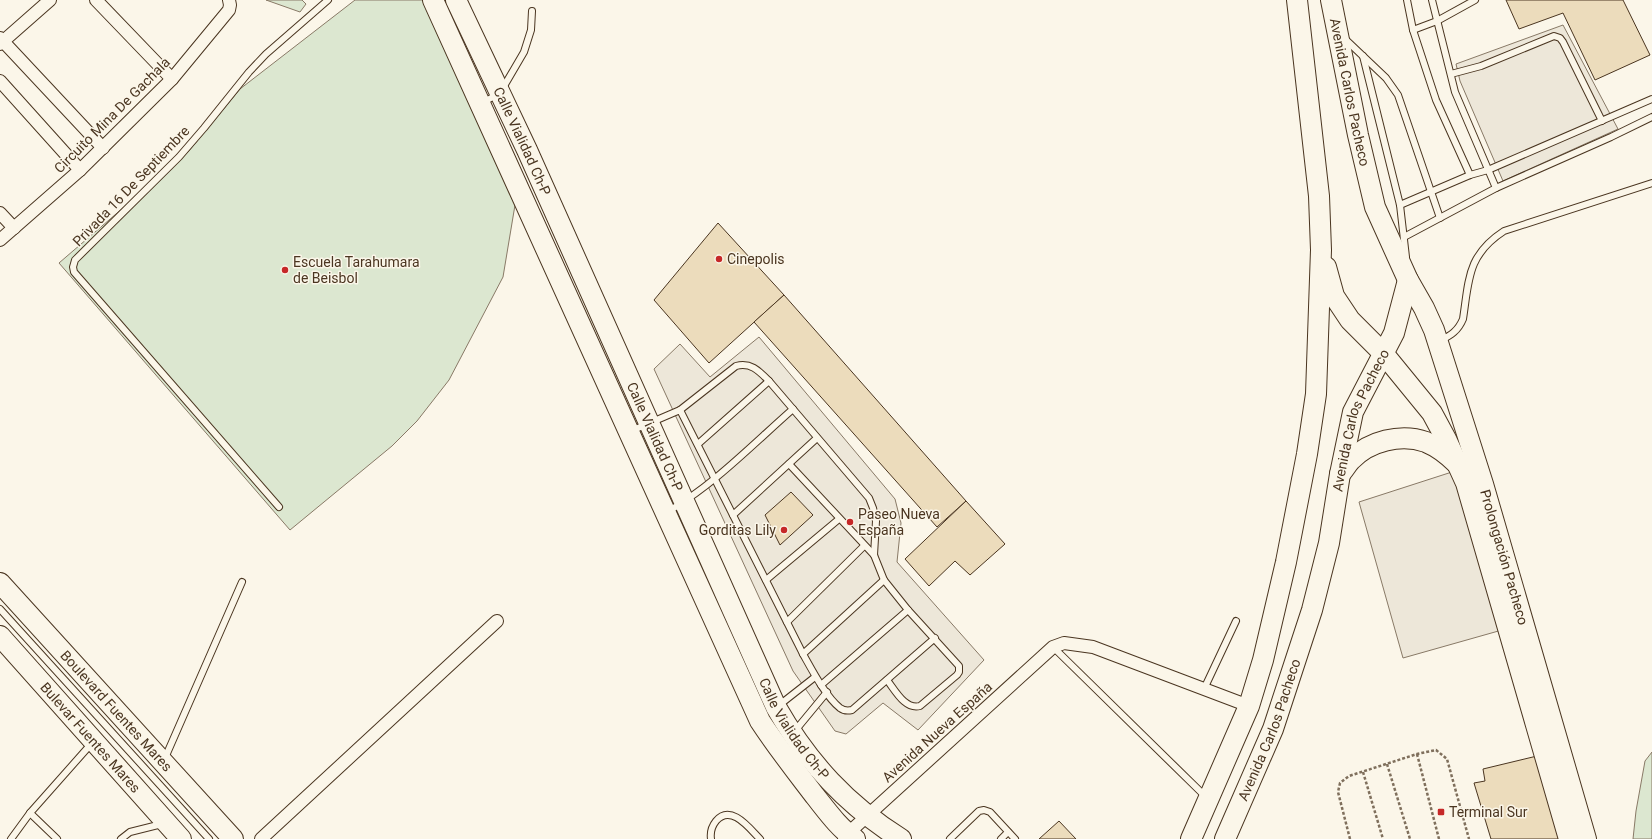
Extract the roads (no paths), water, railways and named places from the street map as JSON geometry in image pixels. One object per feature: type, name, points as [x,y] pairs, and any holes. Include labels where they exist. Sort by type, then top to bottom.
[{"type":"main road","name":"Calle Vialidad Ch-P","points":[[433,0],[666,512],[768,714],[829,813],[848,837]]},
{"type":"main road","name":"Calle Vialidad Ch-P","points":[[456,0],[500,93],[650,423],[684,502],[768,714]]},
{"type":"main road","name":"Avenida Carlos Pacheco","points":[[1191,839],[1249,706],[1263,660],[1286,562],[1316,394],[1321,250],[1319,196],[1297,0]]},
{"type":"main road","name":"Avenida Carlos Pacheco","points":[[1225,839],[1273,728],[1312,610],[1329,543],[1340,474],[1353,412],[1394,333],[1408,280],[1375,207],[1358,135],[1331,0]]},
{"type":"main road","name":"Prolongación Pacheco","points":[[1321,250],[1334,296],[1350,320],[1383,352],[1432,413],[1466,483],[1569,839]]},
{"type":"main road","name":"Prolongación Pacheco","points":[[1408,280],[1424,308],[1438,343],[1483,484],[1586,839]]},
{"type":"main road","points":[[1340,474],[1352,459],[1367,447],[1386,440],[1405,439],[1425,442],[1442,451],[1457,464]]},
{"type":"main road","name":"Boulevard Fuentes Mares","points":[[0,583],[233,839]]},
{"type":"main road","name":"Bulevar Fuentes Mares","points":[[0,636],[94,740],[174,834]]},
{"type":"main road","name":"Calle Vialidad Ch-P","points":[[786,743],[868,815],[901,839]]},
{"type":"street","points":[[50,0],[1,41],[103,148]]},
{"type":"street","points":[[96,0],[172,79]]},
{"type":"street","name":"Circuito Mina De Gachala","points":[[0,240],[80,170],[172,79],[229,10],[229,0]]},
{"type":"street","points":[[0,81],[80,170]]},
{"type":"street","points":[[0,213],[14,228]]},
{"type":"street","points":[[261,839],[497,621]]},
{"type":"street","points":[[1053,647],[1064,644],[1093,647],[1249,706]]},
{"type":"street","name":"Avenida Nueva España","points":[[848,837],[868,815],[1053,647]]},
{"type":"lane","name":"Privada 16 De Septiembre","points":[[279,507],[74,272],[73,267],[75,260],[179,157],[249,72],[266,54],[328,0]]},
{"type":"lane","points":[[1407,0],[1414,30],[1436,100],[1470,175]]},
{"type":"lane","points":[[1432,0],[1455,92],[1496,188]]},
{"type":"lane","points":[[1414,30],[1437,21],[1475,0]]},
{"type":"lane","points":[[480,104],[500,93],[524,52],[531,30],[532,11]]},
{"type":"lane","points":[[1336,31],[1386,78],[1398,95],[1440,218]]},
{"type":"lane","points":[[1451,74],[1481,66],[1554,36],[1558,36],[1563,42],[1602,120]]},
{"type":"lane","points":[[1363,56],[1400,205],[1408,280]]},
{"type":"lane","points":[[1400,205],[1470,175],[1488,170],[1652,99]]},
{"type":"lane","points":[[1404,236],[1496,188],[1611,137],[1652,117]]},
{"type":"lane","points":[[1438,343],[1456,332],[1460,326],[1463,320],[1471,269],[1479,253],[1491,240],[1504,231],[1652,183]]},
{"type":"lane","points":[[629,432],[680,410],[736,366],[752,366],[769,381],[869,498],[876,521],[874,555],[884,580],[908,610],[959,666],[959,672],[957,675],[920,706],[916,707],[907,704],[887,680]]},
{"type":"lane","points":[[698,444],[769,381]]},
{"type":"lane","points":[[666,512],[684,502],[715,478],[793,409]]},
{"type":"lane","points":[[680,410],[803,654],[821,685],[840,708],[848,711],[852,710],[935,638]]},
{"type":"lane","points":[[733,515],[817,438]]},
{"type":"lane","points":[[789,464],[874,555]]},
{"type":"lane","points":[[766,580],[839,519]]},
{"type":"lane","points":[[787,622],[864,546]]},
{"type":"lane","points":[[803,654],[884,580]]},
{"type":"lane","points":[[163,762],[242,582]]},
{"type":"lane","points":[[0,610],[209,839]]},
{"type":"lane","points":[[821,685],[908,610]]},
{"type":"lane","points":[[1204,689],[1236,620]]},
{"type":"lane","points":[[1053,647],[1208,800]]},
{"type":"lane","points":[[768,714],[815,676]]},
{"type":"lane","points":[[786,743],[826,692]]},
{"type":"lane","points":[[11,839],[30,813],[94,740]]},
{"type":"lane","points":[[950,839],[979,811],[984,810],[990,812],[1015,839]]},
{"type":"lane","points":[[30,813],[57,839]]},
{"type":"lane","points":[[711,839],[712,827],[718,819],[728,815],[739,818],[760,839]]},
{"type":"lane","points":[[121,839],[130,832],[174,834]]},
{"type":"lane","points":[[1001,839],[1008,832]]},
{"type":"place","name":"Cinepolis","points":[[719,259]]},
{"type":"place","name":"Escuela Tarahumara de Beisbol","points":[[285,270]]},
{"type":"place","name":"Paseo Nueva España","points":[[850,522]]},
{"type":"place","name":"Gorditas Lily","points":[[784,530]]},
{"type":"place","name":"Terminal Sur","points":[[1441,812]]}]
